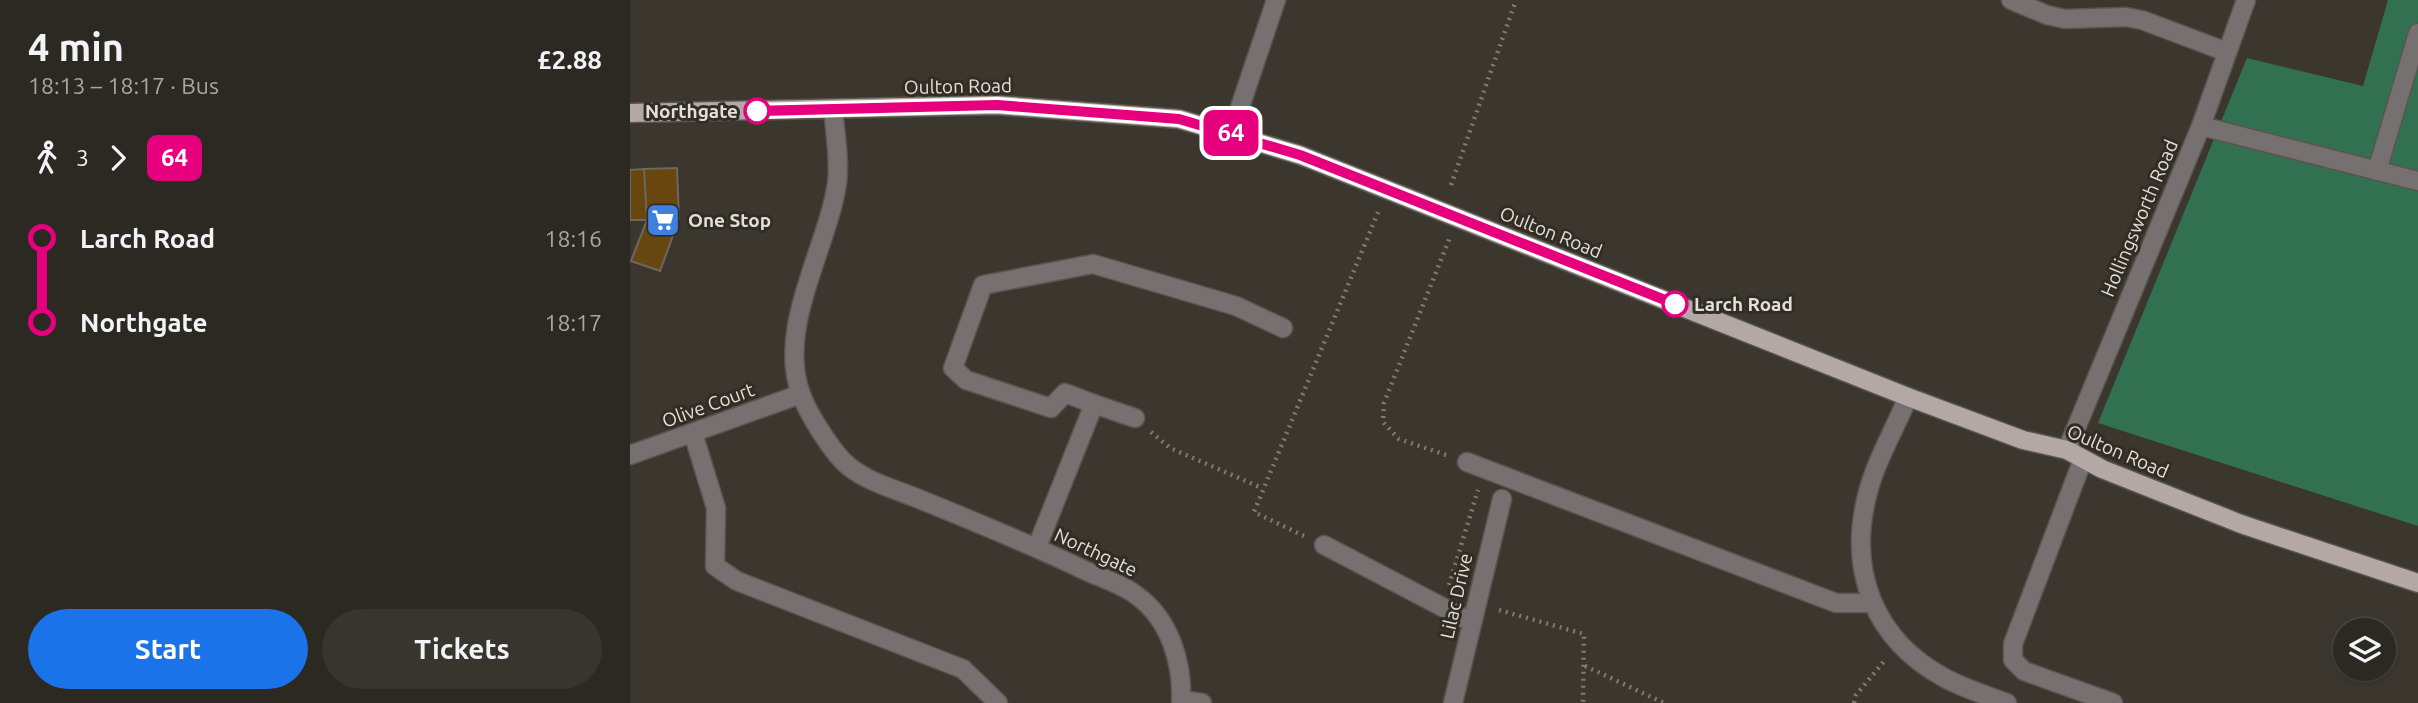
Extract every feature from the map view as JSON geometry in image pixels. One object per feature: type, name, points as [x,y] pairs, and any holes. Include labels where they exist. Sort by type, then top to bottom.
[{"type":"main road","name":"Oulton Road","points":[[630,113],[997,105],[1051,107],[1179,119],[1300,155],[1908,397],[2024,440],[2067,450],[2102,469],[2241,524],[2418,583]]},
{"type":"street","points":[[1231,134],[1276,0]]},
{"type":"street","points":[[2011,0],[2047,15],[2065,19],[2126,17],[2142,20],[2227,52]]},
{"type":"street","name":"Hollingsworth Road","points":[[2067,450],[2201,126],[2246,0]]},
{"type":"street","points":[[2377,171],[2418,33]]},
{"type":"street","name":"Northgate","points":[[833,109],[837,182],[802,305],[796,363],[801,394],[843,462],[872,480],[1037,547],[1136,594],[1157,615],[1171,639],[1180,669],[1181,702]]},
{"type":"street","points":[[2201,126],[2418,181]]},
{"type":"street","points":[[1135,418],[1065,393],[1051,408],[966,380],[953,368],[983,285],[1093,264],[1236,306],[1283,328]]},
{"type":"street","name":"Olive Court","points":[[630,455],[801,394]]},
{"type":"street","points":[[1908,397],[1867,494],[1859,549],[1872,603],[1898,645],[1943,677],[2007,703]]},
{"type":"street","points":[[1037,547],[1094,404]]},
{"type":"street","points":[[693,432],[716,508],[715,566],[737,582],[963,670],[998,703]]},
{"type":"street","points":[[2083,459],[2013,644],[2013,660],[2024,671],[2113,703]]},
{"type":"street","points":[[1475,466],[1836,603],[1872,603]]},
{"type":"street","name":"Lilac Drive","points":[[1453,703],[1502,499]]},
{"type":"street","points":[[1327,547],[1471,622]]},
{"type":"street","points":[[1181,702],[1202,703]]},
{"type":"path","points":[[1451,185],[1516,0]]},
{"type":"path","points":[[1327,547],[1254,512],[1380,205]]},
{"type":"path","points":[[1442,607],[1475,466],[1399,439],[1383,422],[1384,402],[1458,217]]},
{"type":"path","points":[[1135,418],[1170,448],[1262,488]]},
{"type":"path","points":[[1476,603],[1584,634],[1584,703]]},
{"type":"path","points":[[1854,703],[1856,695],[1898,645]]},
{"type":"path","points":[[1585,666],[1654,701],[1664,703]]},
{"type":"green space","points":[[2388,0],[2418,0],[2418,526],[2098,423],[2247,58],[2363,86]]},
{"type":"building","name":"One Stop","points":[[677,168],[679,219],[660,271],[631,261],[647,220],[644,169]]},
{"type":"building","points":[[644,169],[647,220],[630,220],[630,170]]},
{"type":"bus line","name":"64","points":[[757,111],[997,105],[1104,111],[1179,119],[1300,155],[1675,304]]},
{"type":"place","name":"Northgate","points":[[757,111]]},
{"type":"place","name":"One Stop","points":[[663,220]]},
{"type":"place","name":"Larch Road","points":[[1675,304]]}]
